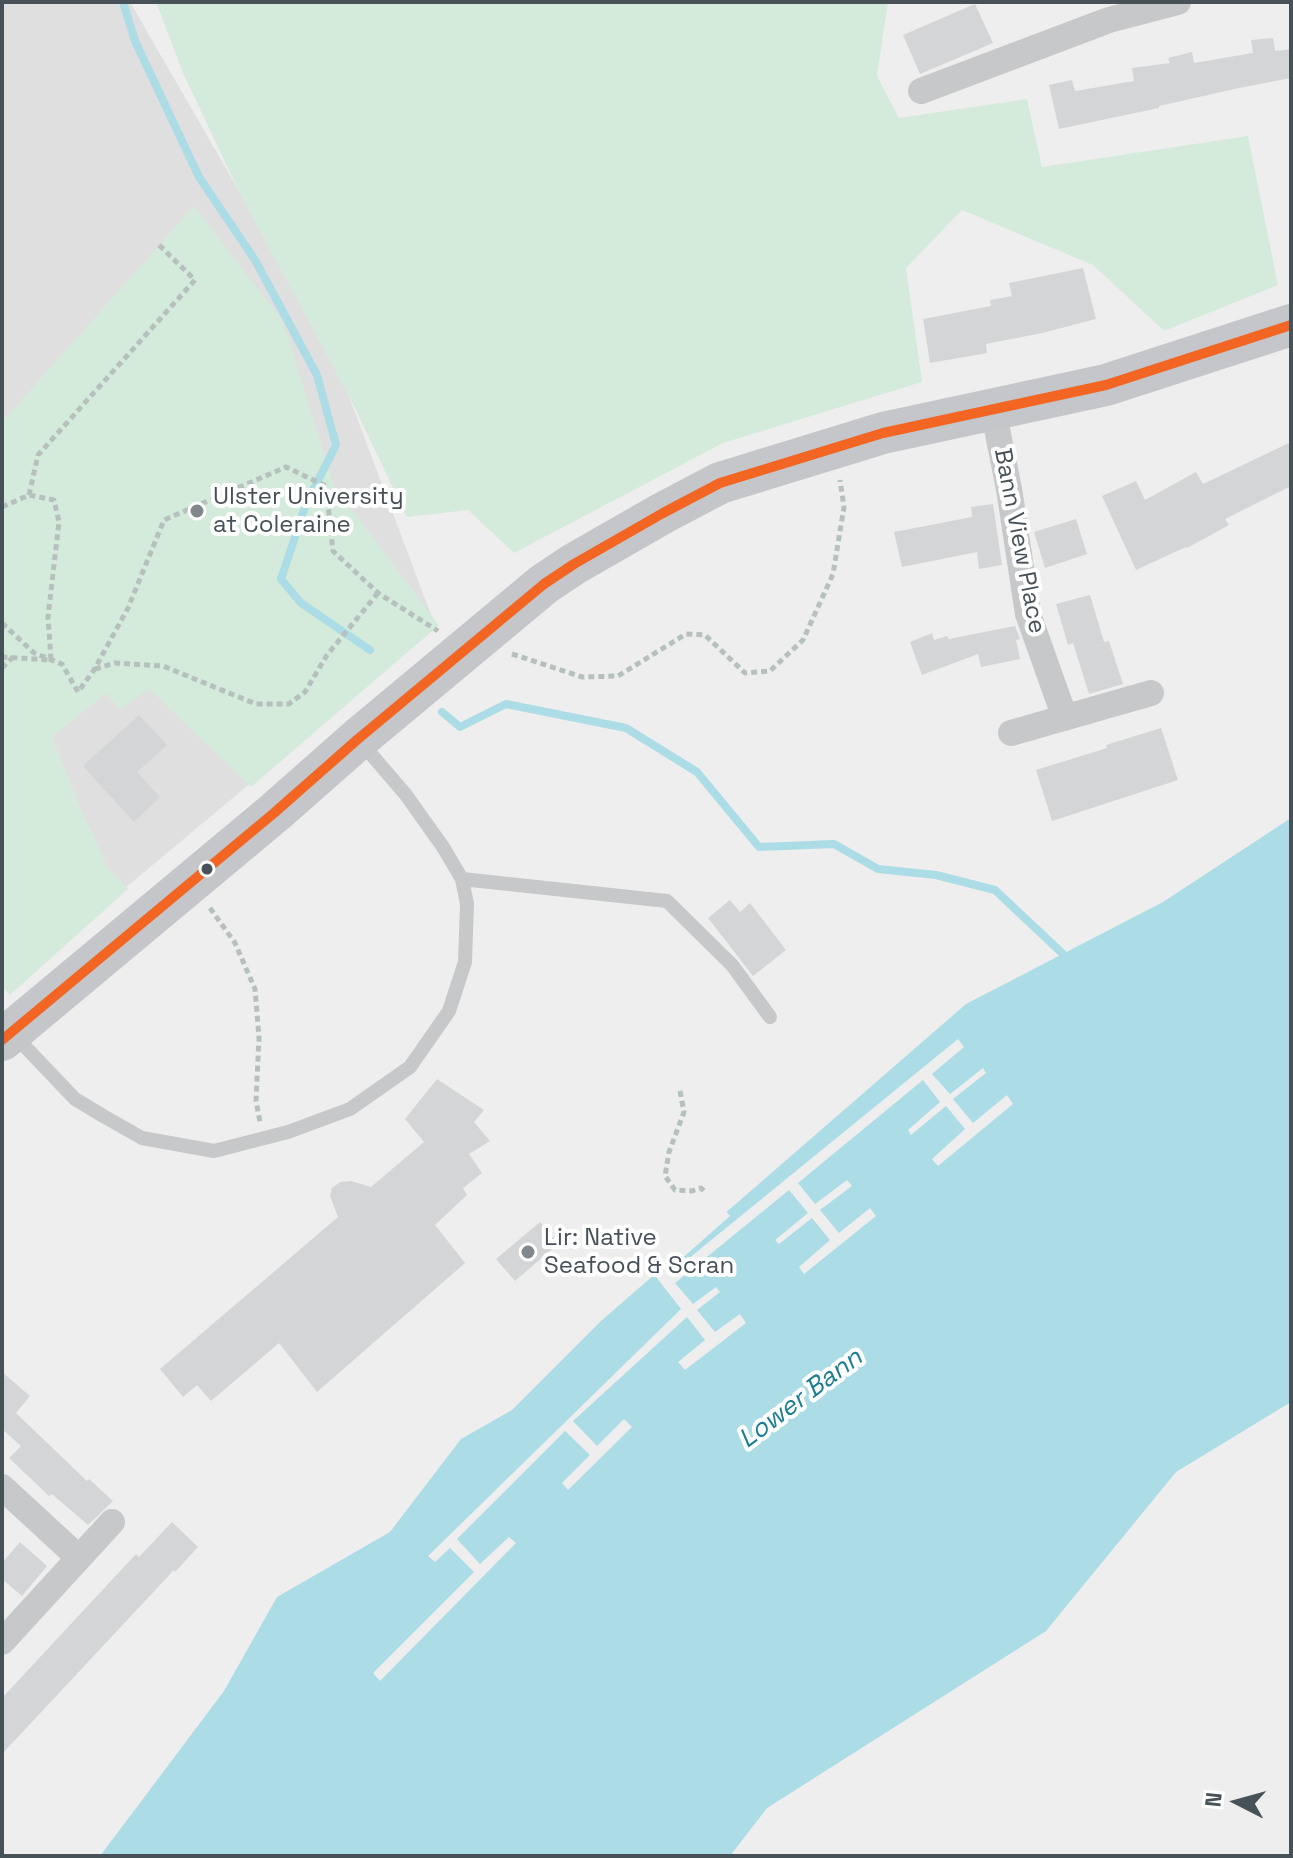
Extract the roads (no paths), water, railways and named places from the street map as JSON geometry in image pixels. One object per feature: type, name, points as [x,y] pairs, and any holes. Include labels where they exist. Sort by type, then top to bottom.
[{"type":"main road","points":[[7,1036],[544,584],[663,513],[720,483],[835,447],[883,433],[1106,385],[1291,325]]},
{"type":"street","points":[[921,91],[1106,11],[1178,2]]},
{"type":"street","name":"Bann View Place","points":[[993,409],[1028,614],[1065,718]]},
{"type":"street","points":[[1011,733],[1151,693]]},
{"type":"street","points":[[2,1487],[79,1558]]},
{"type":"street","points":[[2,1642],[112,1522]]},
{"type":"lane","points":[[7,1036],[75,1099],[142,1138],[214,1151],[288,1132],[350,1109],[410,1067],[449,1011],[465,962],[467,904],[462,879],[443,847],[406,795],[358,739]]},
{"type":"lane","points":[[462,879],[667,901],[732,965],[770,1017]]},
{"type":"water","name":"Lower Bann","points":[[1291,818],[1291,1402],[1176,1472],[1046,1631],[767,1808],[730,1856],[100,1856],[224,1691],[277,1597],[390,1532],[461,1439],[512,1410],[601,1321],[966,1004],[1163,902]]},
{"type":"waterway","points":[[123,2],[135,41],[199,177],[255,260],[317,375],[336,445],[306,504],[281,579],[301,603],[370,650]]},
{"type":"waterway","points":[[442,712],[460,727],[506,704],[626,728],[697,772],[759,847],[834,844],[878,869],[936,875],[995,890],[1066,960]]},
{"type":"place","name":"Ulster University at Coleraine","points":[[197,511]]},
{"type":"place","name":"Lir: Native Seafood & Scran","points":[[528,1252]]}]
